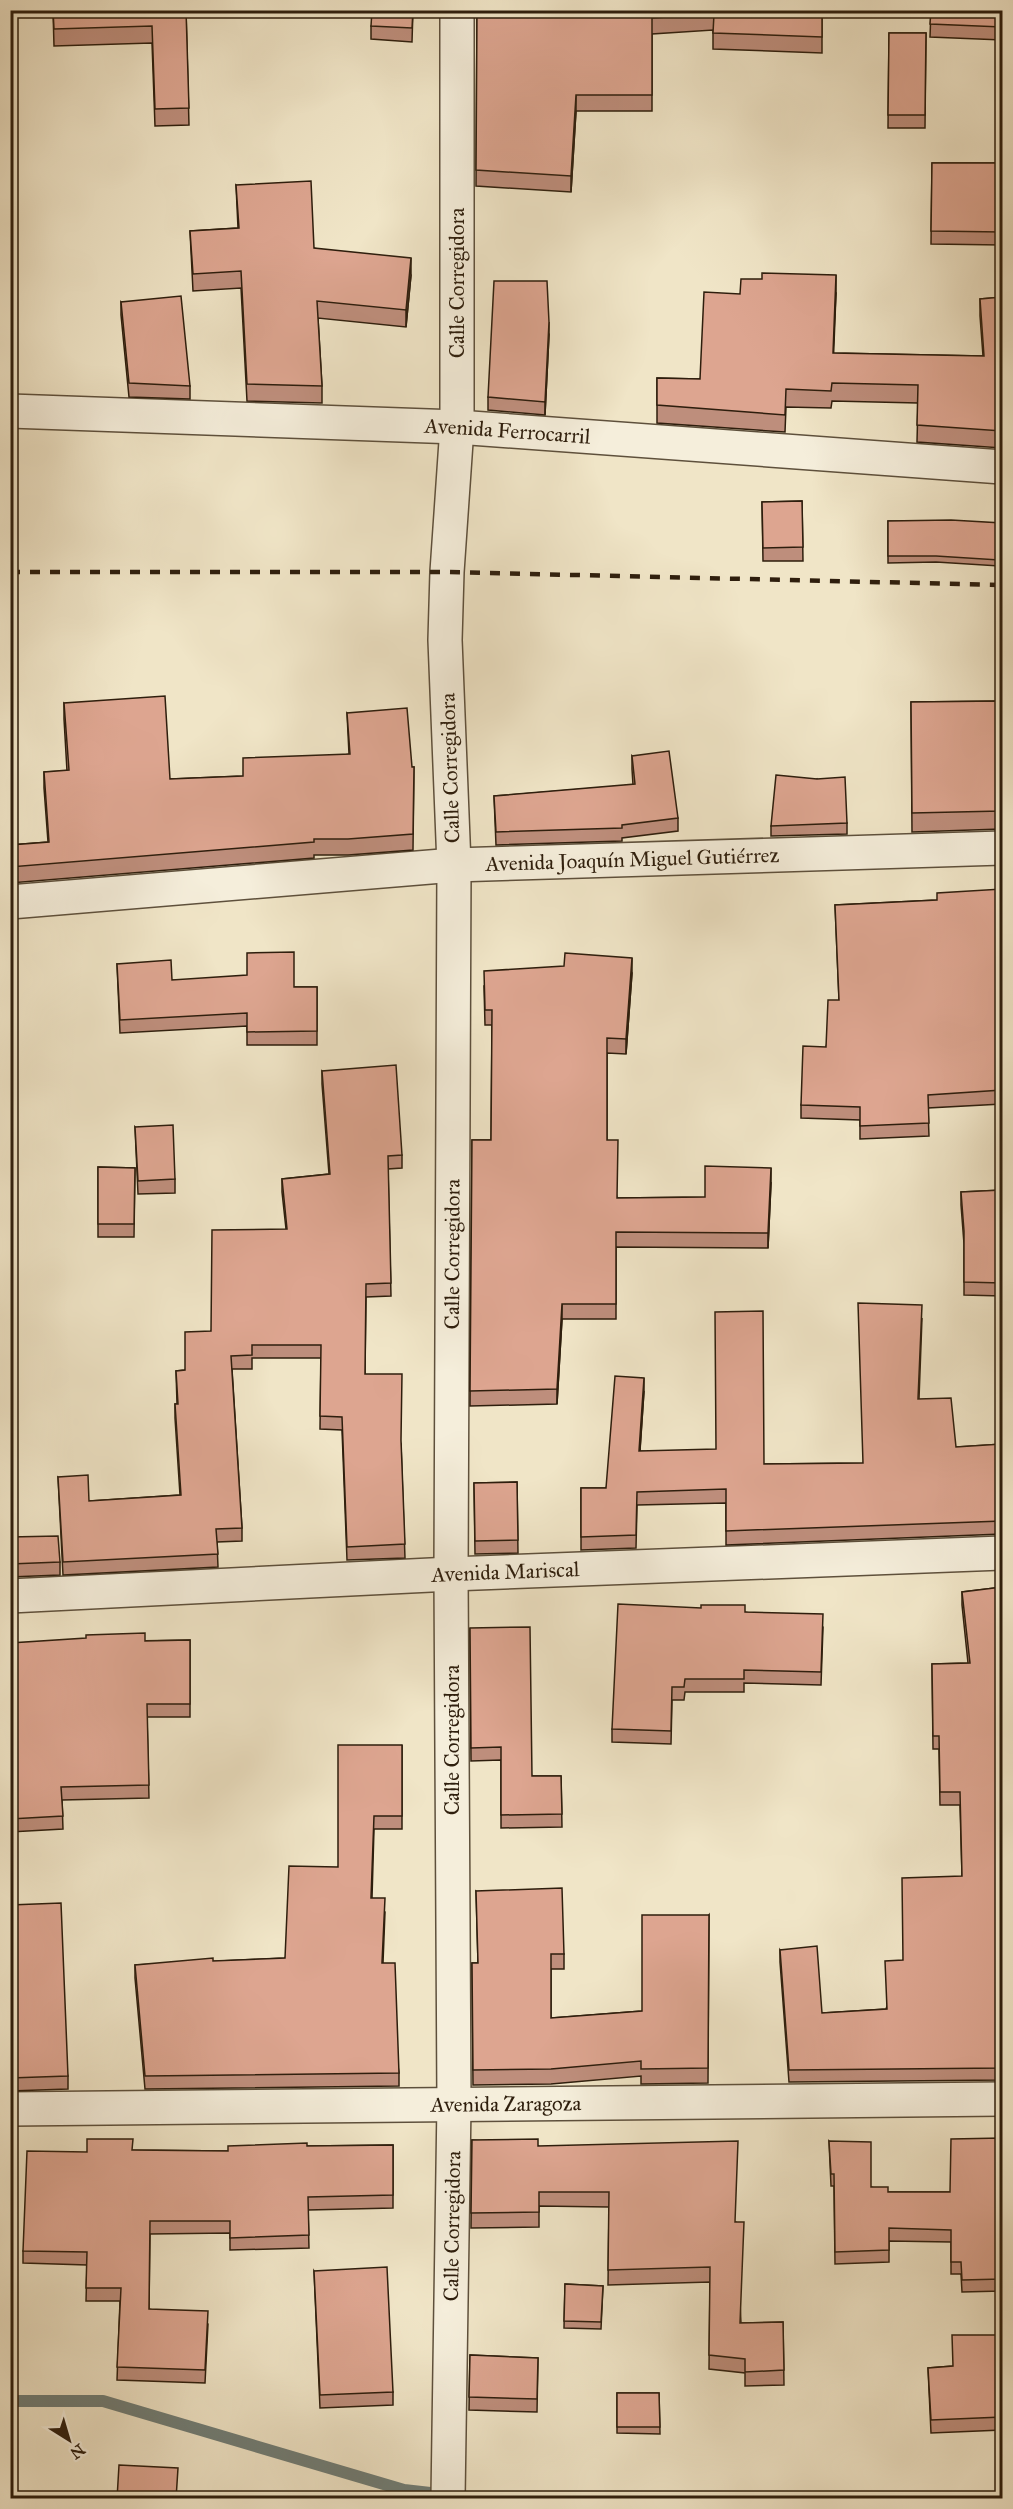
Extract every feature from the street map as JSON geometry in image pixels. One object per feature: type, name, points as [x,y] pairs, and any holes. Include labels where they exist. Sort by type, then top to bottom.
[{"type":"street","name":"Calle Corregidora","points":[[448,2499],[454,2103],[451,1574],[454,865],[446,640],[447,572],[457,427],[458,10]]},
{"type":"street","name":"Avenida Ferrocarril","points":[[10,411],[457,427],[1002,467]]},
{"type":"street","name":"Avenida Joaquín Miguel Gutiérrez","points":[[10,902],[454,865],[1002,848]]},
{"type":"street","name":"Avenida Mariscal","points":[[10,1596],[451,1574],[1002,1553]]},
{"type":"street","name":"Avenida Zaragoza","points":[[10,2109],[1002,2099]]},
{"type":"building","points":[[53,10],[186,10],[189,108],[155,109],[152,26],[54,29]]},
{"type":"building","points":[[372,10],[413,10],[412,28],[371,26]]},
{"type":"building","points":[[477,10],[822,10],[822,37],[713,33],[714,14],[652,18],[652,95],[576,95],[571,176],[476,170]]},
{"type":"building","points":[[931,10],[1002,10],[1002,27],[930,24]]},
{"type":"building","points":[[889,33],[926,33],[925,115],[888,115]]},
{"type":"building","points":[[932,163],[1002,163],[1002,232],[931,231]]},
{"type":"building","points":[[311,181],[314,248],[411,258],[406,310],[317,301],[322,386],[247,384],[241,271],[193,274],[190,231],[239,228],[236,185]]},
{"type":"building","points":[[762,273],[836,275],[833,353],[984,356],[980,299],[1002,297],[1002,431],[917,425],[918,385],[832,383],[831,391],[786,389],[785,415],[657,405],[657,378],[700,379],[704,292],[740,294],[741,279],[762,279]]},
{"type":"building","points":[[494,281],[547,281],[549,322],[545,402],[488,397]]},
{"type":"building","points":[[181,296],[190,386],[129,383],[121,302]]},
{"type":"building","points":[[802,501],[803,547],[763,548],[762,502]]},
{"type":"building","points":[[951,520],[1002,523],[999,560],[888,556],[888,521]]},
{"type":"building","points":[[165,696],[170,779],[243,776],[243,758],[350,754],[347,713],[407,708],[412,767],[414,767],[413,834],[314,839],[314,842],[10,867],[10,845],[49,842],[44,772],[69,770],[64,703]]},
{"type":"building","points":[[1000,701],[1001,811],[912,813],[911,702]]},
{"type":"building","points":[[669,751],[678,818],[622,825],[622,828],[496,832],[494,796],[635,784],[632,756]]},
{"type":"building","points":[[776,775],[817,779],[845,777],[847,823],[771,826]]},
{"type":"building","points":[[1002,889],[1002,1027],[999,1027],[1002,1090],[928,1095],[929,1123],[860,1126],[860,1107],[801,1105],[803,1046],[826,1047],[828,1000],[839,1000],[835,905],[937,900],[937,893]]},
{"type":"building","points":[[294,952],[294,987],[317,987],[317,1031],[247,1032],[247,1013],[120,1020],[117,964],[171,960],[172,980],[247,975],[247,953]]},
{"type":"building","points":[[565,953],[632,958],[626,1039],[607,1038],[607,1140],[618,1140],[617,1198],[705,1197],[705,1166],[771,1168],[768,1233],[616,1232],[616,1304],[562,1304],[557,1389],[470,1391],[472,1140],[491,1140],[492,1010],[485,1010],[484,971],[564,966]]},
{"type":"building","points":[[396,1065],[402,1155],[388,1156],[391,1283],[366,1284],[365,1374],[402,1374],[401,1440],[405,1544],[347,1547],[342,1417],[320,1416],[321,1345],[252,1345],[252,1355],[231,1356],[242,1528],[216,1529],[218,1554],[63,1562],[58,1477],[88,1475],[89,1501],[181,1495],[175,1404],[178,1404],[176,1371],[185,1370],[185,1332],[211,1331],[212,1230],[287,1229],[282,1179],[330,1174],[322,1071]]},
{"type":"building","points":[[173,1125],[175,1179],[138,1181],[135,1127]]},
{"type":"building","points":[[98,1167],[135,1168],[134,1224],[98,1224]]},
{"type":"building","points":[[1002,1190],[1002,1283],[964,1282],[961,1192]]},
{"type":"building","points":[[858,1303],[922,1305],[918,1399],[951,1398],[956,1447],[1002,1444],[1002,1521],[726,1531],[726,1489],[637,1492],[636,1535],[581,1537],[581,1488],[606,1488],[615,1376],[644,1378],[639,1451],[716,1449],[715,1312],[763,1311],[764,1464],[863,1463]]},
{"type":"building","points":[[517,1482],[518,1540],[475,1541],[474,1483]]},
{"type":"building","points":[[58,1536],[60,1562],[10,1564],[10,1537]]},
{"type":"building","points":[[1002,1587],[1002,2068],[789,2070],[780,1950],[817,1946],[822,2013],[887,2009],[885,1961],[903,1960],[902,1878],[962,1876],[960,1792],[940,1792],[939,1736],[933,1736],[932,1664],[970,1663],[962,1592]]},
{"type":"building","points":[[618,1604],[701,1608],[701,1605],[745,1605],[745,1612],[823,1614],[821,1672],[744,1670],[744,1679],[685,1679],[684,1687],[672,1687],[671,1731],[612,1729]]},
{"type":"building","points":[[530,1627],[532,1776],[561,1776],[562,1814],[501,1815],[501,1747],[471,1748],[470,1628]]},
{"type":"building","points":[[145,1633],[145,1641],[190,1640],[190,1704],[147,1704],[149,1785],[61,1787],[63,1816],[10,1819],[10,1643],[86,1638],[86,1635]]},
{"type":"building","points":[[338,1745],[402,1745],[402,1816],[374,1816],[371,1898],[385,1898],[382,1963],[395,1963],[399,2073],[145,2076],[135,1965],[213,1958],[213,1961],[285,1958],[289,1866],[338,1867]]},
{"type":"building","points":[[562,1888],[564,1954],[551,1954],[551,2018],[642,2011],[642,1915],[709,1915],[708,2068],[641,2069],[641,2061],[551,2069],[473,2070],[472,1963],[478,1963],[476,1891]]},
{"type":"building","points":[[61,1903],[68,2076],[10,2078],[10,1905]]},
{"type":"building","points":[[1002,2138],[1002,2279],[962,2280],[961,2262],[951,2262],[951,2230],[889,2228],[889,2250],[835,2252],[834,2174],[831,2174],[829,2141],[871,2142],[871,2187],[888,2187],[888,2192],[950,2192],[951,2139]]},
{"type":"building","points":[[87,2139],[133,2139],[132,2150],[228,2151],[228,2146],[307,2143],[307,2146],[393,2145],[393,2195],[308,2197],[309,2235],[230,2238],[230,2221],[150,2221],[149,2309],[208,2311],[205,2370],[117,2367],[121,2288],[86,2288],[87,2252],[23,2251],[27,2151],[87,2152]]},
{"type":"building","points":[[538,2139],[538,2146],[738,2141],[735,2222],[744,2222],[740,2323],[783,2322],[784,2370],[745,2372],[745,2359],[709,2355],[710,2267],[608,2270],[609,2192],[539,2192],[539,2212],[471,2213],[472,2140]]},
{"type":"building","points":[[387,2267],[393,2392],[320,2395],[314,2271]]},
{"type":"building","points":[[565,2284],[603,2286],[601,2322],[564,2321]]},
{"type":"building","points":[[952,2335],[1002,2335],[1002,2417],[931,2420],[928,2368],[953,2366]]},
{"type":"building","points":[[470,2355],[538,2358],[537,2399],[469,2397]]},
{"type":"building","points":[[617,2393],[659,2393],[660,2427],[617,2427]]},
{"type":"building","points":[[119,2465],[178,2468],[176,2499],[117,2499]]},
{"type":"waterway","points":[[10,2401],[103,2401],[404,2490],[474,2498]]},
{"type":"railway","points":[[10,572],[447,572],[1002,585]]}]
